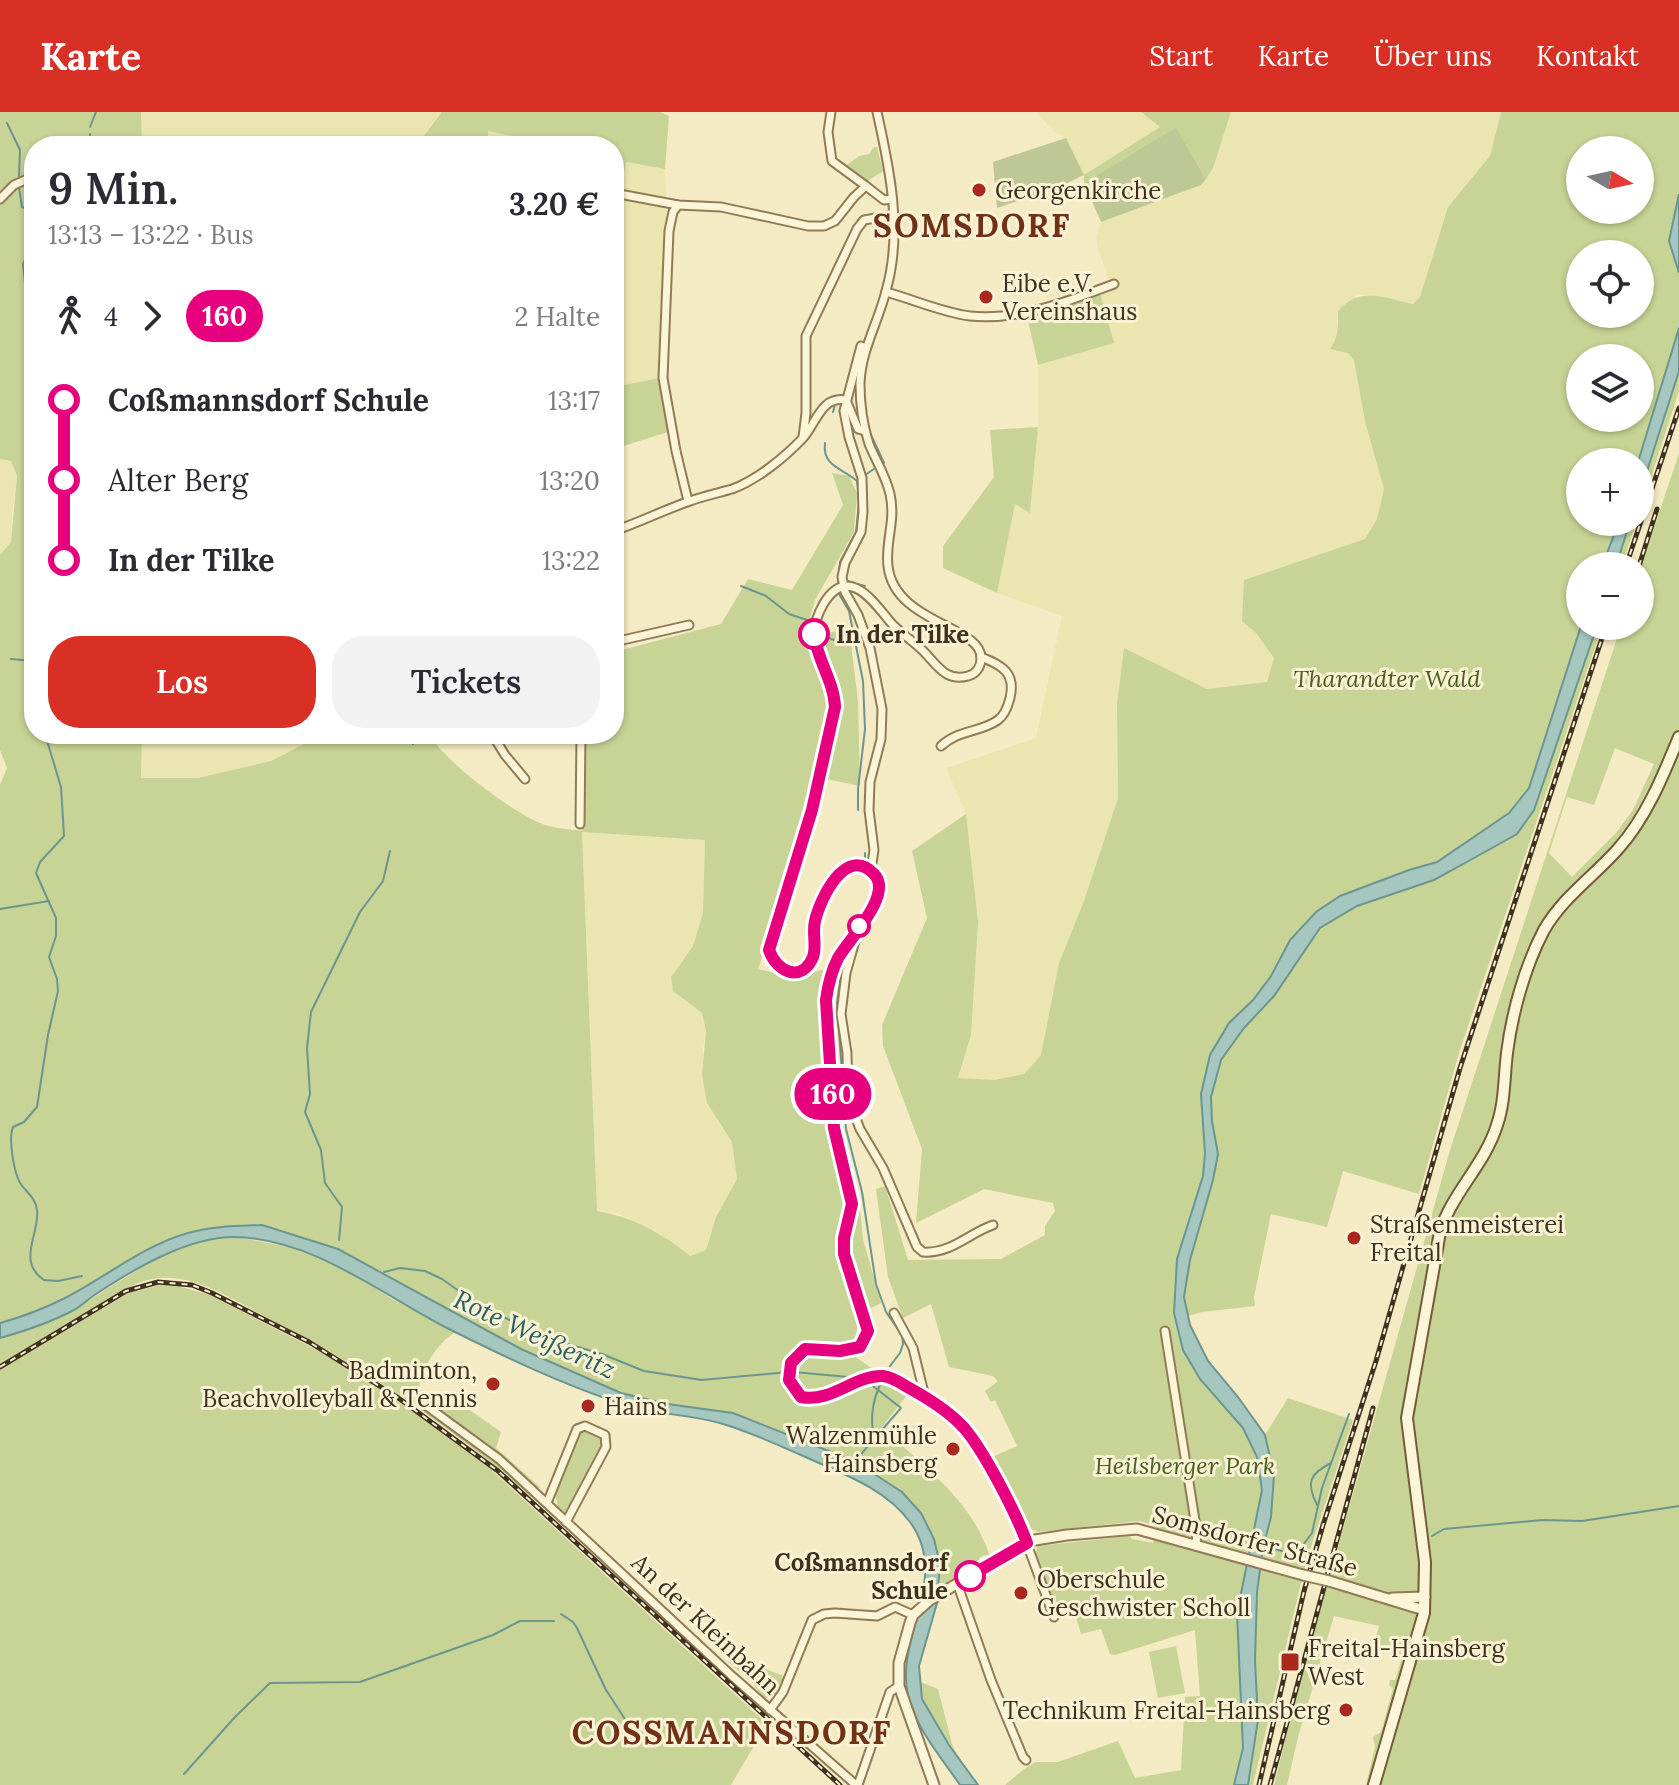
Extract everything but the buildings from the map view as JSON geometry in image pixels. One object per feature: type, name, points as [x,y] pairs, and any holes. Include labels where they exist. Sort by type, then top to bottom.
[{"type":"main road","points":[[1374,1785],[1424,1610],[1424,1552],[1407,1418],[1440,1232],[1448,1210],[1489,1146],[1498,1124],[1512,1024],[1542,935],[1570,895],[1618,849],[1632,831],[1651,799],[1679,737]]},
{"type":"street","points":[[831,112],[828,132],[832,161],[884,200],[892,199]]},
{"type":"street","points":[[840,589],[853,587],[866,593],[898,630],[947,675],[965,677],[974,674],[980,666],[980,647],[974,640],[923,616],[909,605],[891,577],[888,555],[893,521],[890,494],[865,431],[860,384],[866,347],[886,292],[894,251],[894,215],[877,112]]},
{"type":"street","points":[[0,199],[14,185],[24,180]]},
{"type":"street","points":[[624,195],[678,205],[713,206],[808,226],[824,226],[835,221],[866,186]]},
{"type":"street","points":[[678,205],[673,212],[669,240],[663,378],[688,501]]},
{"type":"street","points":[[803,437],[806,402],[804,371],[809,330],[857,229],[864,220],[894,215]]},
{"type":"street","points":[[886,292],[969,316],[1011,315],[1046,307],[1114,284]]},
{"type":"street","points":[[861,346],[844,411],[862,478],[861,532],[845,563],[840,589],[820,611],[814,634],[834,693],[835,707],[812,810],[769,950],[773,962],[781,970],[792,972],[803,969],[812,959],[814,923],[821,902],[837,876],[853,866],[871,870],[877,877],[879,895],[876,903],[838,959],[826,1000],[834,1128],[852,1204],[844,1238],[844,1254],[868,1331],[860,1347],[840,1351],[805,1349],[793,1359],[789,1380],[801,1397],[812,1399],[824,1398],[864,1381],[888,1377],[925,1397],[962,1426],[973,1440],[1027,1543],[1054,1617]]},
{"type":"street","points":[[624,527],[688,501],[735,488],[771,466],[803,437],[824,405],[846,400]]},
{"type":"street","points":[[846,400],[858,429],[865,431]]},
{"type":"street","points":[[840,589],[861,621],[870,648],[882,709],[881,739],[870,782],[869,810],[874,850],[871,870]]},
{"type":"street","points":[[624,640],[689,625]]},
{"type":"street","points":[[941,746],[952,736],[995,722],[1007,707],[1012,689],[1010,675],[1000,665],[981,657]]},
{"type":"street","points":[[498,744],[525,779]]},
{"type":"street","points":[[580,824],[581,744]]},
{"type":"street","points":[[852,936],[855,941],[849,959],[841,1014],[847,1053],[848,1098],[917,1247],[931,1253],[961,1243],[977,1230],[993,1225]]},
{"type":"street","points":[[894,1313],[913,1348],[925,1397]]},
{"type":"street","points":[[1165,1331],[1197,1533],[1196,1544]]},
{"type":"street","name":"An der Kleinbahn","points":[[424,1404],[499,1459],[770,1710],[857,1785]]},
{"type":"street","points":[[547,1503],[577,1429],[585,1426],[605,1435],[606,1447],[566,1522]]},
{"type":"street","name":"Somsdorfer Straße","points":[[1027,1543],[1127,1528],[1196,1544],[1424,1610]]},
{"type":"street","points":[[934,1785],[899,1686],[901,1655],[917,1611],[939,1593],[1027,1543]]},
{"type":"street","points":[[957,1583],[1000,1704],[1026,1760]]},
{"type":"street","name":"Somsdorfer Straße","points":[[1389,1599],[1425,1597]]},
{"type":"street","points":[[770,1710],[783,1692],[812,1620],[835,1613],[877,1616],[895,1607],[917,1611]]},
{"type":"street","points":[[857,1785],[890,1692],[899,1686]]},
{"type":"shaded area","points":[[141,112],[442,112],[424,136],[142,136]]},
{"type":"shaded area","points":[[1037,112],[1141,112],[1160,127],[1084,175],[1066,138],[1054,132]]},
{"type":"shaded area","points":[[1231,112],[1501,112],[1490,156],[1448,207],[1420,297],[1413,304],[1358,295],[1338,311],[1336,341],[1339,349],[1354,360],[1384,489],[1377,519],[1365,539],[1244,580],[1250,629],[1274,658],[1267,682],[1207,689],[1124,648],[1117,704],[1118,798],[1084,901],[1041,1055],[1024,1074],[994,1080],[958,1079],[971,1035],[966,814],[946,768],[1036,738],[1062,616],[997,593],[1015,503],[1030,512],[1038,427],[1038,365],[1114,343],[1100,293],[1112,288],[1098,249],[1096,236],[1101,222],[1201,185],[1213,167]]},
{"type":"shaded area","points":[[487,131],[513,136],[487,136]]},
{"type":"shaded area","points":[[626,162],[665,169],[667,206],[660,314],[660,378],[624,385]]},
{"type":"shaded area","points":[[0,459],[11,461],[17,476],[11,542],[0,555]]},
{"type":"shaded area","points":[[142,744],[304,744],[271,761],[198,778],[141,778]]},
{"type":"shaded area","points":[[582,831],[705,840],[703,913],[693,945],[671,977],[673,991],[702,1013],[706,1031],[703,1049],[707,1103],[732,1142],[737,1179],[716,1217],[706,1250],[689,1257],[660,1233],[616,1213],[597,1211]]},
{"type":"green space","points":[[0,112],[141,112],[142,136],[24,136],[24,744],[142,744],[141,778],[198,778],[271,761],[304,744],[436,744],[481,786],[516,810],[545,825],[582,831],[586,744],[624,744],[624,649],[721,624],[748,579],[792,590],[843,505],[832,473],[849,476],[857,493],[854,532],[815,600],[804,639],[849,628],[858,701],[860,786],[826,779],[805,858],[796,856],[758,969],[797,978],[821,970],[839,974],[835,1000],[843,1129],[859,1200],[863,1239],[881,1303],[859,1314],[853,1355],[908,1394],[882,1427],[959,1502],[972,1519],[990,1557],[984,1555],[979,1558],[979,1563],[940,1586],[940,1564],[934,1539],[921,1513],[902,1492],[854,1461],[621,1393],[521,1349],[383,1272],[279,1229],[227,1226],[188,1233],[130,1259],[64,1299],[0,1323],[0,785],[7,768],[0,750],[0,555],[11,542],[17,476],[11,461],[0,459]],"holes":[[[582,832],[705,840],[703,913],[693,946],[671,977],[673,991],[702,1013],[706,1031],[702,1075],[707,1103],[732,1142],[737,1179],[716,1217],[706,1250],[690,1256],[646,1227],[597,1211]]]},
{"type":"green space","points":[[442,112],[660,112],[669,116],[665,169],[626,162],[624,172],[624,136],[511,136],[488,131],[488,136],[424,136]]},
{"type":"green space","points":[[1141,112],[1231,112],[1213,168],[1206,179],[1176,127],[1084,183],[1084,175],[1160,127]]},
{"type":"green space","name":"Tharandter Wald","points":[[1501,112],[1679,112],[1679,194],[1669,241],[1679,273],[1679,328],[1654,410],[1654,344],[1566,344],[1566,432],[1647,432],[1642,448],[1566,448],[1566,536],[1614,536],[1607,552],[1566,552],[1566,640],[1577,640],[1529,788],[1496,824],[1437,862],[1340,896],[1316,912],[1290,940],[1271,976],[1253,1000],[1229,1023],[1210,1055],[1201,1094],[1205,1153],[1203,1176],[1177,1259],[1174,1313],[1183,1350],[1200,1379],[1243,1428],[1257,1457],[1262,1490],[1237,1613],[1243,1748],[1234,1785],[1005,1785],[1036,1762],[1058,1762],[1118,1741],[1135,1778],[1181,1770],[1185,1697],[1200,1696],[1195,1630],[1115,1655],[1110,1654],[1101,1629],[1081,1634],[1076,1617],[1070,1619],[1065,1604],[1054,1607],[1036,1552],[1038,1546],[1130,1536],[1153,1543],[1156,1526],[1140,1521],[1038,1532],[1024,1526],[988,1459],[1017,1446],[995,1400],[991,1402],[985,1391],[998,1381],[993,1376],[949,1367],[931,1304],[903,1318],[888,1277],[876,1189],[885,1186],[908,1260],[1001,1259],[1045,1235],[1045,1226],[1055,1211],[1053,1203],[984,1189],[916,1223],[922,1149],[883,1046],[882,1025],[927,918],[912,851],[966,814],[978,922],[971,1035],[958,1078],[994,1080],[1024,1074],[1041,1055],[1059,963],[1084,901],[1118,798],[1117,704],[1124,648],[1207,689],[1267,682],[1274,658],[1257,634],[1242,621],[1244,580],[1365,539],[1377,519],[1384,489],[1365,421],[1354,360],[1348,353],[1330,349],[1338,326],[1338,311],[1346,303],[1364,296],[1413,304],[1420,297],[1448,207],[1490,156]]},
{"type":"green space","points":[[1176,127],[1206,179],[1201,185],[1101,222],[1084,183]]},
{"type":"green space","points":[[1066,138],[1084,175],[1055,189],[997,208],[993,162]]},
{"type":"green space","points":[[877,147],[883,171],[866,182],[844,167],[859,156],[869,154]]},
{"type":"green space","points":[[1100,293],[1114,343],[1038,365],[1028,320],[1030,315]]},
{"type":"green space","points":[[1679,371],[1679,391],[1654,468],[1654,449]]},
{"type":"green space","points":[[660,378],[668,432],[624,446],[624,385]]},
{"type":"green space","points":[[1038,427],[1030,513],[1015,504],[997,593],[943,568],[943,546],[994,477],[990,430]]},
{"type":"green space","points":[[1679,453],[1679,1785],[1366,1785],[1375,1747],[1373,1737],[1381,1732],[1393,1688],[1389,1685],[1390,1680],[1395,1680],[1403,1655],[1373,1647],[1379,1626],[1334,1616],[1287,1785],[1274,1785],[1300,1682],[1450,1150],[1616,640],[1654,640],[1654,552],[1646,552],[1654,536]],"holes":[[[1615,748],[1654,764],[1633,810],[1616,833],[1572,877],[1549,853],[1567,797],[1594,805]]]},
{"type":"green space","points":[[1626,536],[1632,536],[1626,552],[1620,552]]},
{"type":"green space","points":[[1592,640],[1597,640],[1459,1053],[1419,1194],[1343,1171],[1327,1227],[1271,1214],[1254,1297],[1255,1306],[1188,1316],[1184,1297],[1190,1260],[1218,1154],[1211,1097],[1221,1060],[1274,996],[1320,928],[1357,906],[1434,880],[1534,810]]},
{"type":"green space","points":[[237,1237],[288,1247],[344,1268],[392,1299],[456,1332],[431,1357],[419,1390],[427,1395],[444,1392],[501,1432],[496,1448],[540,1487],[531,1497],[437,1422],[371,1377],[228,1296],[187,1280],[159,1278],[131,1286],[0,1364],[0,1338],[58,1318],[172,1252],[214,1239]]},
{"type":"green space","points":[[158,1285],[174,1285],[210,1295],[307,1345],[350,1369],[472,1452],[767,1724],[731,1785],[0,1785],[0,1370],[127,1294]]},
{"type":"green space","name":"Heilsberger Park","points":[[1288,1398],[1353,1420],[1306,1562],[1253,1785],[1248,1785],[1256,1718],[1256,1606],[1274,1478],[1265,1435]]},
{"type":"green space","points":[[584,1431],[600,1437],[602,1446],[568,1512],[564,1513],[558,1507],[555,1494],[579,1433]]},
{"type":"green space","points":[[1176,1646],[1185,1693],[1158,1698],[1149,1652]]},
{"type":"green space","points":[[733,1657],[784,1676],[774,1698],[764,1698],[751,1681],[728,1662]]},
{"type":"green space","points":[[918,1681],[938,1689],[959,1759],[922,1699]]},
{"type":"water","points":[[1679,194],[1679,273],[1669,241]]},
{"type":"water","points":[[1679,328],[1679,371],[1654,449],[1642,448],[1647,432],[1654,432],[1654,410]]},
{"type":"water","points":[[1614,536],[1626,536],[1620,552],[1607,552]]},
{"type":"water","points":[[1577,640],[1592,640],[1534,810],[1517,834],[1434,880],[1357,906],[1320,928],[1274,996],[1244,1028],[1221,1060],[1211,1097],[1218,1154],[1190,1260],[1184,1297],[1190,1325],[1208,1361],[1265,1435],[1274,1475],[1271,1517],[1257,1592],[1255,1661],[1258,1720],[1248,1785],[1234,1785],[1243,1748],[1237,1613],[1262,1490],[1257,1457],[1243,1428],[1200,1379],[1183,1350],[1174,1313],[1177,1259],[1203,1176],[1205,1153],[1201,1094],[1210,1055],[1229,1023],[1253,1000],[1271,976],[1290,940],[1316,912],[1340,896],[1437,862],[1509,813],[1529,788]]},
{"type":"water","points":[[262,1225],[338,1249],[521,1349],[621,1393],[667,1404],[733,1413],[854,1461],[902,1492],[921,1513],[934,1539],[940,1564],[937,1603],[919,1666],[922,1699],[949,1745],[978,1785],[960,1785],[928,1740],[910,1703],[906,1668],[924,1584],[925,1563],[921,1543],[910,1522],[887,1499],[846,1475],[733,1427],[635,1408],[577,1388],[445,1327],[317,1257],[263,1240],[216,1238],[179,1249],[125,1276],[72,1311],[0,1338],[0,1323],[63,1299],[139,1254],[171,1239],[206,1229]]},
{"type":"waterway","points":[[90,127],[96,112]]},
{"type":"waterway","points":[[7,123],[20,150],[19,176]]},
{"type":"waterway","points":[[19,187],[24,208]]},
{"type":"waterway","points":[[24,262],[24,274]]},
{"type":"waterway","points":[[833,412],[835,405]]},
{"type":"waterway","points":[[872,437],[884,463]]},
{"type":"waterway","points":[[825,443],[830,462],[857,481],[859,496]]},
{"type":"waterway","points":[[865,475],[874,469]]},
{"type":"waterway","points":[[838,587],[840,562],[856,532],[859,503]]},
{"type":"waterway","points":[[847,581],[852,582]]},
{"type":"waterway","points":[[857,584],[865,586]]},
{"type":"waterway","points":[[741,586],[766,596],[789,614],[810,621]]},
{"type":"waterway","points":[[839,594],[849,611],[863,681],[865,729],[858,810]]},
{"type":"waterway","points":[[821,631],[831,639],[852,645]]},
{"type":"waterway","points":[[11,659],[24,660]]},
{"type":"waterway","points":[[48,744],[61,787],[64,836],[40,862],[36,873],[56,918],[56,936],[49,957],[58,991],[37,1107],[24,1122],[13,1127],[11,1147],[20,1183],[36,1206],[37,1219],[30,1256],[36,1273],[44,1280],[58,1281],[82,1276]]},
{"type":"waterway","points":[[339,1240],[342,1207],[325,1183],[321,1150],[305,1112],[310,1094],[307,1048],[311,1012],[360,912],[383,881],[390,851]]},
{"type":"waterway","points":[[865,853],[865,863]]},
{"type":"waterway","points":[[0,909],[49,901]]},
{"type":"waterway","points":[[841,975],[837,1003],[846,1129],[862,1192],[876,1284],[886,1312],[902,1335],[900,1353],[890,1366]]},
{"type":"waterway","name":"Rote Weißeritz","points":[[384,1272],[400,1268],[425,1271],[483,1308],[557,1341],[644,1371],[702,1380],[788,1372]]},
{"type":"waterway","points":[[794,1372],[859,1378]]},
{"type":"waterway","points":[[858,1466],[862,1453],[874,1439],[873,1409],[882,1380]]},
{"type":"waterway","points":[[869,1383],[901,1408],[874,1439]]},
{"type":"waterway","points":[[1264,1546],[1292,1554],[1312,1533],[1322,1488],[1349,1414]]},
{"type":"waterway","points":[[1317,1505],[1311,1491],[1312,1480],[1318,1471],[1331,1463]]},
{"type":"waterway","points":[[1432,1536],[1444,1529],[1542,1520],[1582,1521],[1679,1506]]},
{"type":"waterway","points":[[561,1614],[577,1628],[606,1690],[638,1739]]},
{"type":"waterway","points":[[184,1774],[270,1683],[360,1682],[493,1635],[520,1621],[554,1621]]},
{"type":"railway","points":[[1631,552],[1679,408]]},
{"type":"railway","points":[[1643,552],[1657,509]]},
{"type":"railway","points":[[1259,1785],[1304,1591],[1323,1525],[1376,1361],[1460,1068],[1601,640]]},
{"type":"railway","points":[[0,1367],[126,1291],[158,1282],[192,1285],[212,1293],[309,1342],[397,1397],[498,1471],[840,1785]]},
{"type":"railway","points":[[1270,1785],[1373,1408]]},
{"type":"bus line","name":"160","points":[[814,634],[834,693],[835,707],[812,810],[769,950],[773,962],[781,970],[792,972],[803,969],[812,959],[814,923],[821,902],[837,876],[853,866],[871,870],[877,877],[880,886],[876,903],[838,959],[826,1000],[834,1128],[852,1204],[844,1238],[844,1254],[868,1331],[860,1347],[840,1351],[805,1349],[793,1359],[789,1380],[801,1397],[812,1399],[824,1398],[867,1379],[888,1377],[925,1397],[962,1426],[978,1448],[1027,1543],[970,1576]]},
{"type":"place","name":"Georgenkirche","points":[[979,190]]},
{"type":"place","name":"Eibe e.V. Vereinshaus","points":[[986,297]]},
{"type":"place","name":"In der Tilke","points":[[814,634]]},
{"type":"place","name":"Straßenmeisterei Freital","points":[[1354,1238]]},
{"type":"place","name":"Badminton, Beachvolleyball & Tennis","points":[[493,1384]]},
{"type":"place","name":"Hains","points":[[588,1406]]},
{"type":"place","name":"Walzenmühle Hainsberg","points":[[953,1449]]},
{"type":"place","name":"Coßmannsdorf Schule","points":[[970,1576]]},
{"type":"place","name":"Oberschule Geschwister Scholl","points":[[1021,1593]]},
{"type":"place","name":"Freital-Hainsberg West","points":[[1290,1662]]},
{"type":"place","name":"Technikum Freital-Hainsberg","points":[[1346,1710]]},
{"type":"district","name":"SOMSDORF","points":[[972,225]]},
{"type":"district","name":"COSSMANNSDORF","points":[[732,1732]]}]
